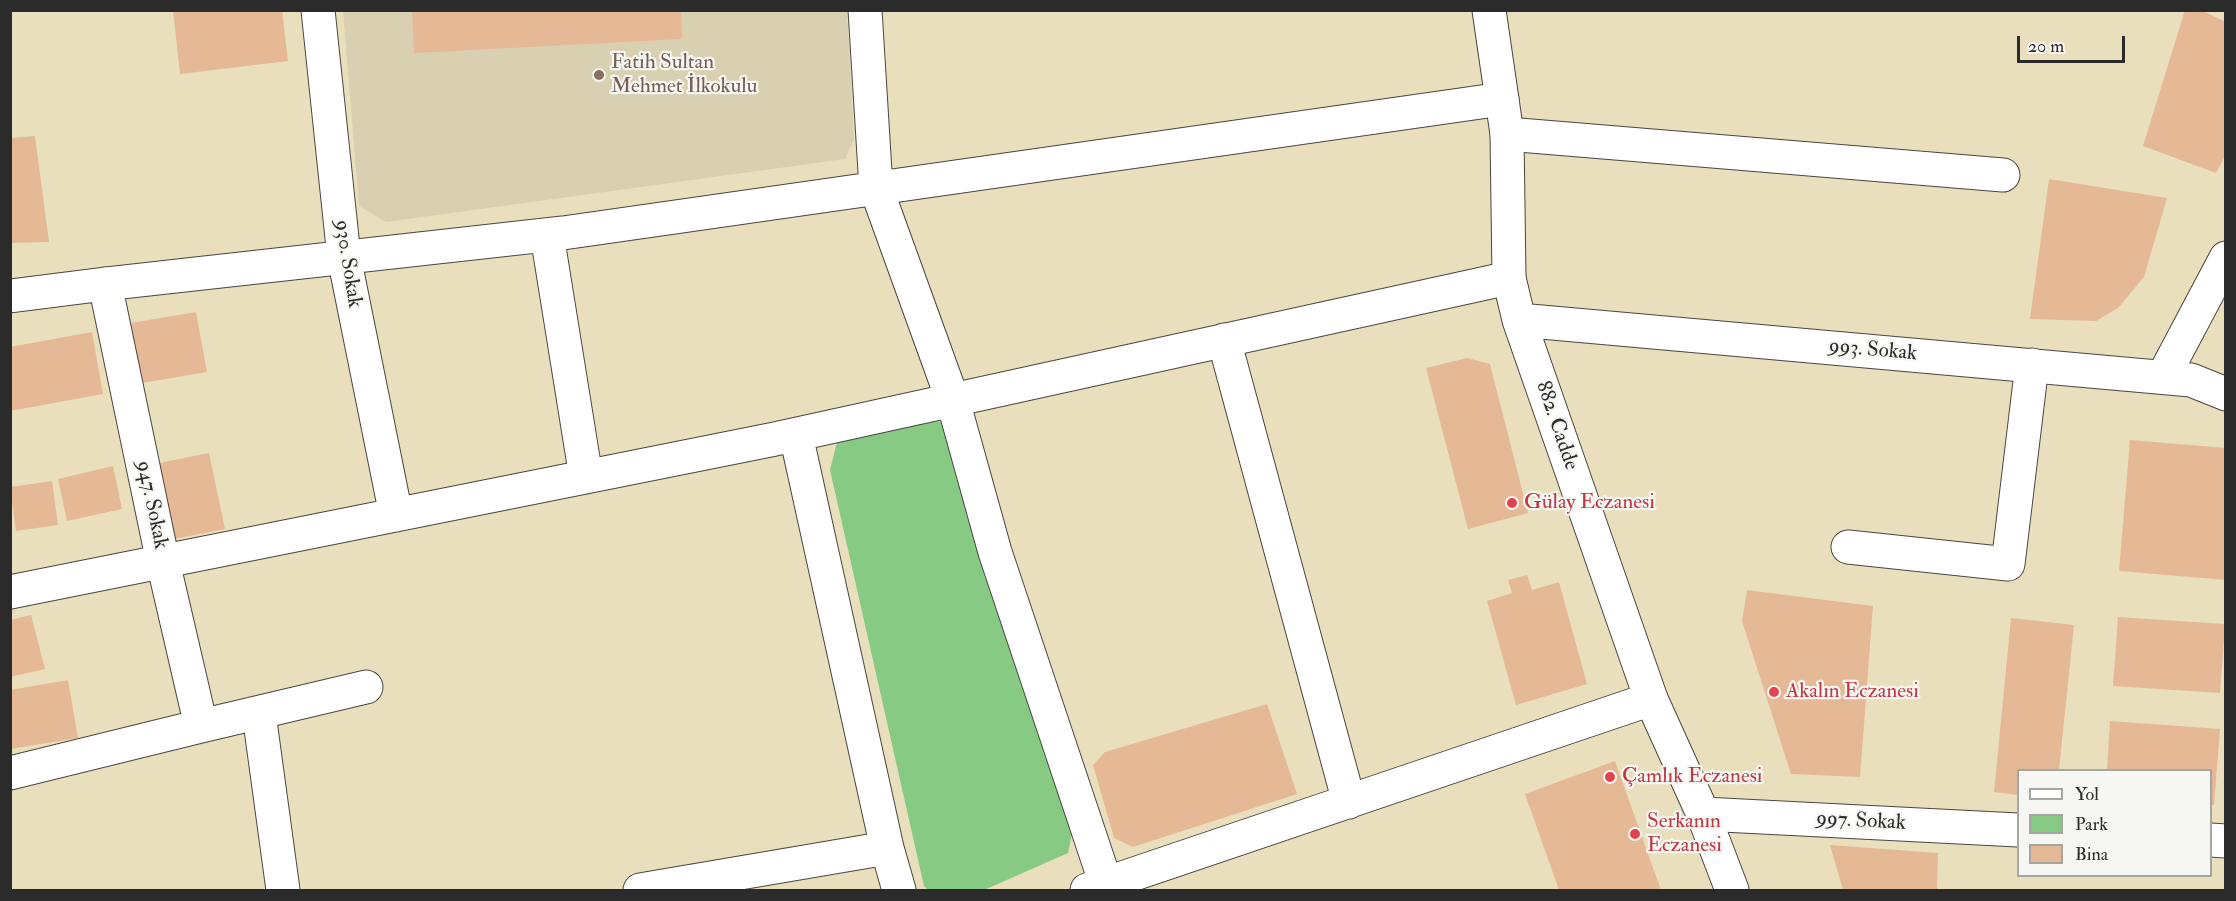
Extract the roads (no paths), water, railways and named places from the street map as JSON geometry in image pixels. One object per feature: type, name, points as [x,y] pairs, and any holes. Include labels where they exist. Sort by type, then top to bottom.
[{"type":"street","name":"930. Sokak","points":[[318,10],[344,258],[396,516]]},
{"type":"street","points":[[865,10],[876,188],[953,400],[995,552],[1096,887],[1651,699]]},
{"type":"street","name":"882. Cadde","points":[[1489,10],[1507,134],[1509,278],[1519,320],[1651,699],[1703,813],[1732,891]]},
{"type":"street","points":[[10,296],[547,235],[1502,99]]},
{"type":"street","points":[[1507,134],[2003,175]]},
{"type":"street","points":[[547,235],[585,477]]},
{"type":"street","points":[[2163,377],[2226,258]]},
{"type":"street","points":[[10,592],[796,435],[1509,278]]},
{"type":"street","name":"947. Sokak","points":[[105,284],[163,562],[201,726]]},
{"type":"street","name":"993. Sokak","points":[[1519,320],[2163,377],[2191,380],[2226,394]]},
{"type":"street","points":[[1224,340],[1349,802]]},
{"type":"street","points":[[1848,548],[2008,564],[2032,365]]},
{"type":"street","points":[[796,435],[899,891]]},
{"type":"street","points":[[10,773],[366,687]]},
{"type":"street","points":[[259,714],[283,891]]},
{"type":"street","name":"997. Sokak","points":[[1703,813],[2017,830]]},
{"type":"street","points":[[640,891],[888,848]]},
{"type":"place","name":"Fatih Sultan Mehmet İlkokulu","points":[[599,75]]},
{"type":"place","name":"Gülay Eczanesi","points":[[1512,503]]},
{"type":"place","name":"Akalın Eczanesi","points":[[1774,692]]},
{"type":"place","name":"Çamlık Eczanesi","points":[[1610,777]]},
{"type":"place","name":"Serkanın Eczanesi","points":[[1635,834]]}]
